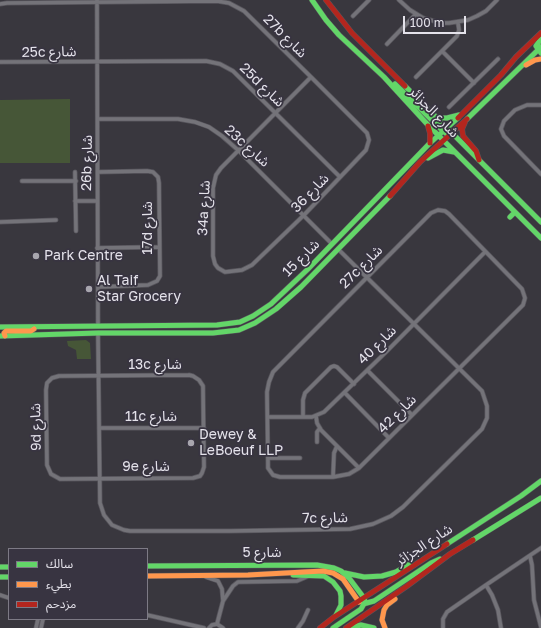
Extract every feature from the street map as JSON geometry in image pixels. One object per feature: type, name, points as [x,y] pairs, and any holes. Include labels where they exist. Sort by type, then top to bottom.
[{"type":"street","name":"شارع الجزائر","points":[[312,0],[339,35],[384,77],[428,125],[443,132],[452,134],[541,222]]},
{"type":"street","name":"شارع الجزائر","points":[[326,0],[349,30],[437,118],[443,132],[444,141],[541,238]]},
{"type":"street","points":[[353,16],[369,0]]},
{"type":"street","points":[[399,0],[416,14],[436,22],[458,23],[486,11],[497,0]]},
{"type":"street","points":[[0,4],[7,2],[97,1]]},
{"type":"street","name":"26b شارع","points":[[97,1],[98,326]]},
{"type":"street","name":"27b شارع","points":[[97,1],[217,1],[229,3],[244,11],[364,130]]},
{"type":"street","points":[[387,44],[416,14]]},
{"type":"street","points":[[416,77],[457,36],[459,30],[458,23]]},
{"type":"street","name":"شارع 15","points":[[0,327],[222,325],[248,319],[271,304],[308,269],[430,143],[462,114],[541,33]]},
{"type":"street","name":"شارع 15","points":[[3,336],[98,333],[213,333],[239,330],[255,323],[267,316],[301,287],[380,207],[420,162],[452,134],[540,48],[541,39]]},
{"type":"street","points":[[529,46],[540,48]]},
{"type":"street","points":[[442,52],[474,83]]},
{"type":"street","points":[[450,107],[498,59]]},
{"type":"street","points":[[520,68],[533,61],[541,59]]},
{"type":"street","name":"25d شارع","points":[[98,62],[206,61],[220,64],[233,71],[340,177]]},
{"type":"street","name":"25c شارع","points":[[0,62],[98,62]]},
{"type":"street","name":"34a شارع","points":[[252,264],[237,272],[225,272],[218,268],[214,260],[214,183],[218,172],[238,150],[311,77]]},
{"type":"street","points":[[384,77],[394,84],[443,132]]},
{"type":"street","points":[[541,105],[527,105],[515,110],[504,121],[501,129],[504,136],[541,174]]},
{"type":"street","points":[[437,118],[448,118],[462,114]]},
{"type":"street","name":"23c شارع","points":[[98,119],[171,118],[202,124],[216,131],[238,150],[332,244]]},
{"type":"street","points":[[466,120],[462,129],[463,136],[476,151],[480,161]]},
{"type":"street","points":[[428,125],[430,143]]},
{"type":"street","name":"شارع 36","points":[[252,264],[304,215],[368,147],[369,140],[367,133],[364,130]]},
{"type":"street","points":[[420,162],[440,151],[449,150],[456,152]]},
{"type":"street","name":"17d شارع","points":[[98,172],[147,171],[156,174],[159,183],[160,276],[154,283],[148,285],[98,287]]},
{"type":"street","points":[[76,172],[76,231]]},
{"type":"street","points":[[22,181],[76,181]]},
{"type":"street","points":[[76,201],[97,200]]},
{"type":"street","name":"27c شارع","points":[[268,464],[268,387],[273,372],[431,213],[438,210],[446,211],[522,289],[525,298],[523,305]]},
{"type":"street","points":[[510,217],[515,212]]},
{"type":"street","points":[[0,222],[56,220]]},
{"type":"street","points":[[97,248],[159,247]]},
{"type":"street","points":[[338,249],[459,369]]},
{"type":"street","name":"شارع 40","points":[[268,418],[303,418],[316,416],[324,412],[368,371],[485,252]]},
{"type":"street","points":[[301,287],[298,287],[298,283],[308,269]]},
{"type":"street","name":"شارع 42","points":[[268,464],[270,472],[276,477],[334,477],[349,474],[359,468],[523,305]]},
{"type":"street","points":[[156,334],[177,331],[178,326]]},
{"type":"street","points":[[3,336],[6,331],[31,331],[37,327]]},
{"type":"street","points":[[98,333],[99,478]]},
{"type":"street","points":[[303,418],[304,393],[331,367],[337,367],[354,384]]},
{"type":"street","name":"7c شارع","points":[[99,478],[100,503],[104,515],[112,525],[124,530],[350,529],[365,527],[385,520],[403,508],[482,429],[488,412],[486,400],[482,391],[459,369]]},
{"type":"street","points":[[368,371],[412,415]]},
{"type":"street","name":"13c شارع","points":[[99,376],[193,376],[202,382],[204,428]]},
{"type":"street","name":"9d شارع","points":[[99,376],[55,377],[48,383],[46,390],[47,465],[49,472],[60,479],[99,478]]},
{"type":"street","points":[[345,393],[389,438]]},
{"type":"street","points":[[316,416],[320,428],[359,468]]},
{"type":"street","name":"11c شارع","points":[[99,428],[204,428]]},
{"type":"street","name":"9e شارع","points":[[99,478],[193,478],[200,476],[204,470],[204,428]]},
{"type":"street","points":[[317,442],[317,432],[320,428]]},
{"type":"street","points":[[334,477],[334,453],[337,446]]},
{"type":"street","points":[[268,458],[300,458]]},
{"type":"street","name":"شارع الجزائر","points":[[320,628],[334,617],[359,602],[365,601],[427,557],[521,496],[541,481]]},
{"type":"street","name":"شارع الجزائر","points":[[346,628],[407,586],[444,558],[541,498]]},
{"type":"street","points":[[443,628],[443,619],[447,612],[541,548]]},
{"type":"street","points":[[530,556],[534,600],[541,627]]},
{"type":"street","points":[[344,573],[364,577],[387,575],[396,572],[415,561],[427,557]]},
{"type":"street","points":[[333,628],[361,609],[365,601],[374,601],[431,563],[444,558]]},
{"type":"street","name":"شارع 5","points":[[148,566],[330,566],[344,573],[365,601]]},
{"type":"street","name":"شارع 5","points":[[148,576],[248,575],[311,571],[328,572],[338,576],[346,583],[359,602]]},
{"type":"street","points":[[248,575],[324,576],[333,582],[340,591],[341,601],[339,610],[334,617]]},
{"type":"street","points":[[217,624],[223,601],[233,586],[238,582],[297,581],[312,575]]},
{"type":"street","points":[[199,576],[215,580],[220,583],[223,601]]},
{"type":"street","points":[[486,585],[498,610],[501,628]]},
{"type":"street","points":[[385,628],[382,617],[385,608],[404,592],[407,586]]},
{"type":"street","points":[[298,628],[308,610]]},
{"type":"street","points":[[148,615],[204,628]]},
{"type":"street","points":[[209,628],[212,625],[217,624],[223,628]]},
{"type":"street","points":[[350,628],[360,625],[374,628]]},
{"type":"green space","points":[[70,99],[70,163],[0,163],[0,100]]},
{"type":"green space","points":[[86,340],[90,343],[91,359],[77,359],[76,350],[68,346],[67,341]]},
{"type":"traffic: fast","points":[[312,0],[339,35],[384,77],[428,125],[541,238]]},
{"type":"traffic: fast","points":[[541,39],[536,46],[541,53]]},
{"type":"traffic: fast","points":[[467,119],[541,47]]},
{"type":"traffic: fast","points":[[395,84],[443,131],[447,134],[452,134]]},
{"type":"traffic: fast","points":[[405,86],[541,222]]},
{"type":"traffic: fast","points":[[437,118],[447,118],[459,115]]},
{"type":"traffic: fast","points":[[0,327],[217,325],[240,322],[253,316],[271,304],[308,269],[430,143],[458,118]]},
{"type":"traffic: fast","points":[[428,158],[443,150],[454,152]]},
{"type":"traffic: fast","points":[[0,336],[98,333],[213,333],[239,330],[255,323],[276,309],[301,287],[390,196]]},
{"type":"traffic: fast","points":[[510,217],[515,212]]},
{"type":"traffic: fast","points":[[447,544],[521,496],[541,481]]},
{"type":"traffic: fast","points":[[473,540],[541,498]]},
{"type":"traffic: fast","points":[[363,604],[374,601],[431,563],[440,559]]},
{"type":"traffic: fast","points":[[345,573],[364,577],[382,576],[396,572],[411,563]]},
{"type":"traffic: fast","points":[[148,566],[317,565],[334,568],[341,571],[349,578],[364,598],[365,602],[361,609],[333,628]]},
{"type":"traffic: fast","points":[[0,567],[8,567]]},
{"type":"traffic: fast","points":[[293,575],[324,576],[333,582],[340,591],[341,596],[341,605],[336,615]]},
{"type":"traffic: fast","points":[[0,577],[8,577]]},
{"type":"traffic: fast","points":[[350,628],[361,625],[374,628]]},
{"type":"traffic: slow","points":[[526,65],[535,60],[541,59]]},
{"type":"traffic: slow","points":[[5,336],[4,333],[6,331],[31,331],[34,329]]},
{"type":"traffic: slow","points":[[148,576],[248,575],[323,571],[333,573],[343,579],[359,602]]},
{"type":"traffic: slow","points":[[385,628],[382,620],[384,610],[387,605],[395,599]]},
{"type":"traffic: jam","points":[[326,0],[352,33],[405,86]]},
{"type":"traffic: jam","points":[[458,118],[541,33]]},
{"type":"traffic: jam","points":[[390,196],[420,162],[467,119]]},
{"type":"traffic: jam","points":[[465,122],[462,129],[463,136],[476,151],[479,160]]},
{"type":"traffic: jam","points":[[428,126],[430,143]]},
{"type":"traffic: jam","points":[[346,628],[450,554],[473,540]]},
{"type":"traffic: jam","points":[[320,628],[334,617],[447,544]]},
{"type":"place","name":"Park Centre","points":[[36,256]]},
{"type":"place","name":"Al Taif Star Grocery","points":[[89,289]]},
{"type":"place","name":"Dewey & LeBoeuf LLP","points":[[191,443]]}]
